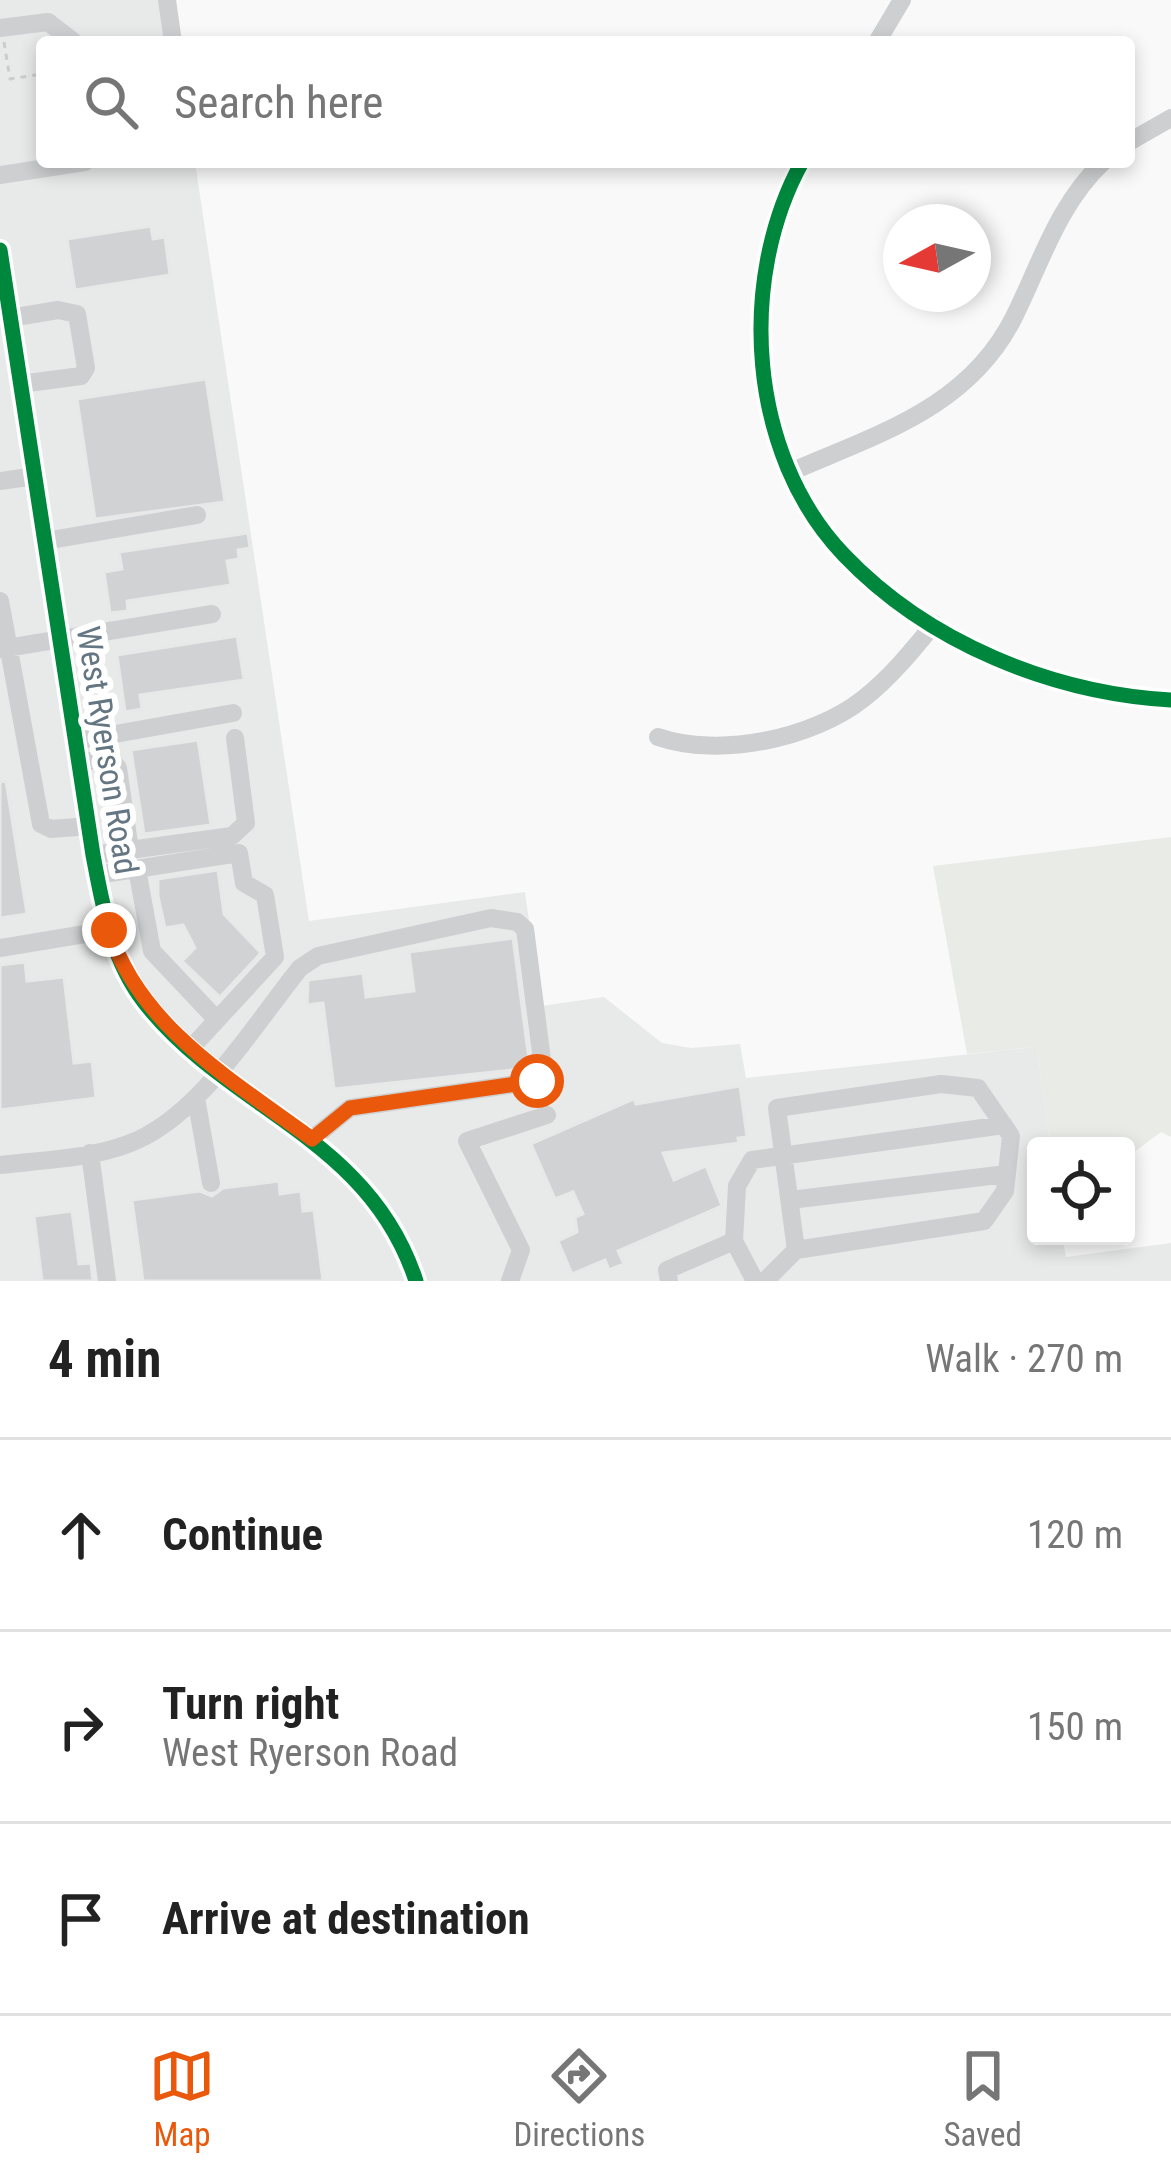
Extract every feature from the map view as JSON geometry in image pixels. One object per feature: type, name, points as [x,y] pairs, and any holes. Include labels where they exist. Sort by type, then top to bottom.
[{"type":"street","points":[[167,0],[172,36]]},
{"type":"street","points":[[881,36],[902,0]]},
{"type":"street","points":[[1,28],[48,22],[66,36]]},
{"type":"street","points":[[1135,139],[1171,118]]},
{"type":"street","points":[[0,176],[49,168]]},
{"type":"street","points":[[800,168],[765,259],[759,329],[767,390],[794,471],[822,528],[845,556],[934,624],[1054,681],[1171,700]]},
{"type":"street","points":[[794,471],[929,410],[973,377],[1009,327],[1065,211],[1098,168]]},
{"type":"street","name":"West Ryerson Road","points":[[0,250],[88,826],[111,939],[142,999],[192,1047],[340,1160],[377,1201],[416,1281]]},
{"type":"street","points":[[10,318],[58,310],[77,314],[86,368],[81,376],[20,384]]},
{"type":"street","points":[[0,481],[34,476]]},
{"type":"street","points":[[45,541],[197,515]]},
{"type":"street","points":[[0,601],[3,648],[41,824],[51,829],[88,826]]},
{"type":"street","points":[[3,648],[212,614]]},
{"type":"street","points":[[658,737],[688,748],[715,748],[823,722],[878,687],[934,624]]},
{"type":"street","points":[[77,752],[233,712]]},
{"type":"street","points":[[133,860],[232,836],[246,823],[235,739]]},
{"type":"street","points":[[77,752],[110,759],[118,769],[152,951],[217,1020]]},
{"type":"street","points":[[95,865],[239,853],[244,883],[265,895],[275,958],[192,1047]]},
{"type":"street","points":[[0,1166],[90,1154],[160,1130],[196,1098],[300,968],[318,956],[491,918],[518,922],[525,929],[530,958],[544,1075],[537,1081],[350,1108],[312,1139]]},
{"type":"street","points":[[0,948],[149,937]]},
{"type":"street","points":[[765,1281],[796,1250],[984,1221],[1005,1191],[1011,1136],[978,1088],[941,1084],[777,1108],[796,1250]]},
{"type":"street","points":[[196,1098],[211,1183]]},
{"type":"street","points":[[510,1281],[520,1250],[467,1141],[547,1114]]},
{"type":"street","points":[[755,1281],[734,1241],[737,1186],[752,1160],[1004,1125]]},
{"type":"street","points":[[90,1154],[107,1281]]},
{"type":"street","points":[[790,1200],[1007,1174]]},
{"type":"street","points":[[669,1281],[667,1270],[734,1241]]},
{"type":"path","points":[[1,28],[10,79],[36,75]]},
{"type":"shaded area","points":[[0,0],[170,0],[176,36],[36,36],[36,168],[196,168],[309,921],[525,892],[541,1006],[604,997],[662,1043],[691,1048],[740,1044],[746,1078],[1037,1047],[1049,1137],[1027,1137],[1027,1245],[1064,1245],[1066,1257],[1171,1243],[1171,1281],[0,1281]]},
{"type":"shaded area","points":[[1171,837],[1171,1137],[1161,1132],[1135,1151],[1135,1137],[1049,1137],[1037,1047],[967,1054],[933,866]]},
{"type":"building","points":[[151,226],[153,239],[165,237],[170,275],[75,290],[67,239]]},
{"type":"building","points":[[206,379],[225,502],[95,519],[77,399]]},
{"type":"building","points":[[248,533],[250,548],[238,550],[239,559],[227,561],[231,585],[127,601],[128,611],[110,613],[104,572],[122,569],[119,552]]},
{"type":"building","points":[[237,636],[244,680],[140,695],[142,709],[125,712],[117,655]]},
{"type":"building","points":[[198,740],[211,825],[144,834],[131,750]]},
{"type":"building","points":[[6,781],[27,914],[0,918],[0,782]]},
{"type":"building","points":[[218,870],[224,914],[261,953],[220,997],[182,961],[195,948],[183,925],[165,928],[158,896],[158,879]]},
{"type":"building","points":[[513,938],[530,1068],[334,1089],[323,1003],[307,1005],[308,980],[363,973],[366,997],[414,991],[409,952]]},
{"type":"building","points":[[25,962],[27,981],[64,977],[74,1063],[92,1061],[96,1098],[0,1110],[0,965]]},
{"type":"building","points":[[740,1086],[747,1137],[738,1138],[739,1143],[663,1153],[674,1180],[706,1166],[722,1206],[618,1251],[624,1264],[609,1270],[605,1260],[572,1274],[558,1241],[577,1232],[575,1217],[583,1214],[573,1192],[555,1199],[531,1144],[634,1099],[636,1104]]},
{"type":"building","points":[[279,1181],[280,1194],[301,1191],[303,1211],[314,1210],[323,1281],[143,1281],[132,1200],[200,1191],[212,1196],[223,1188]]},
{"type":"building","points":[[72,1211],[79,1264],[91,1263],[93,1281],[42,1281],[34,1216]]},
{"type":"cycle path","points":[[799,168],[781,209],[761,312],[771,418],[788,468],[812,514],[844,555],[877,586],[953,638],[994,658],[1082,687],[1171,700]]},
{"type":"cycle path","points":[[0,250],[93,855],[116,950],[144,1002],[178,1039],[332,1158],[366,1192],[394,1232],[416,1281]]},
{"type":"route","points":[[109,930],[116,954],[142,999],[169,1028],[312,1139],[350,1108],[537,1081]]}]
